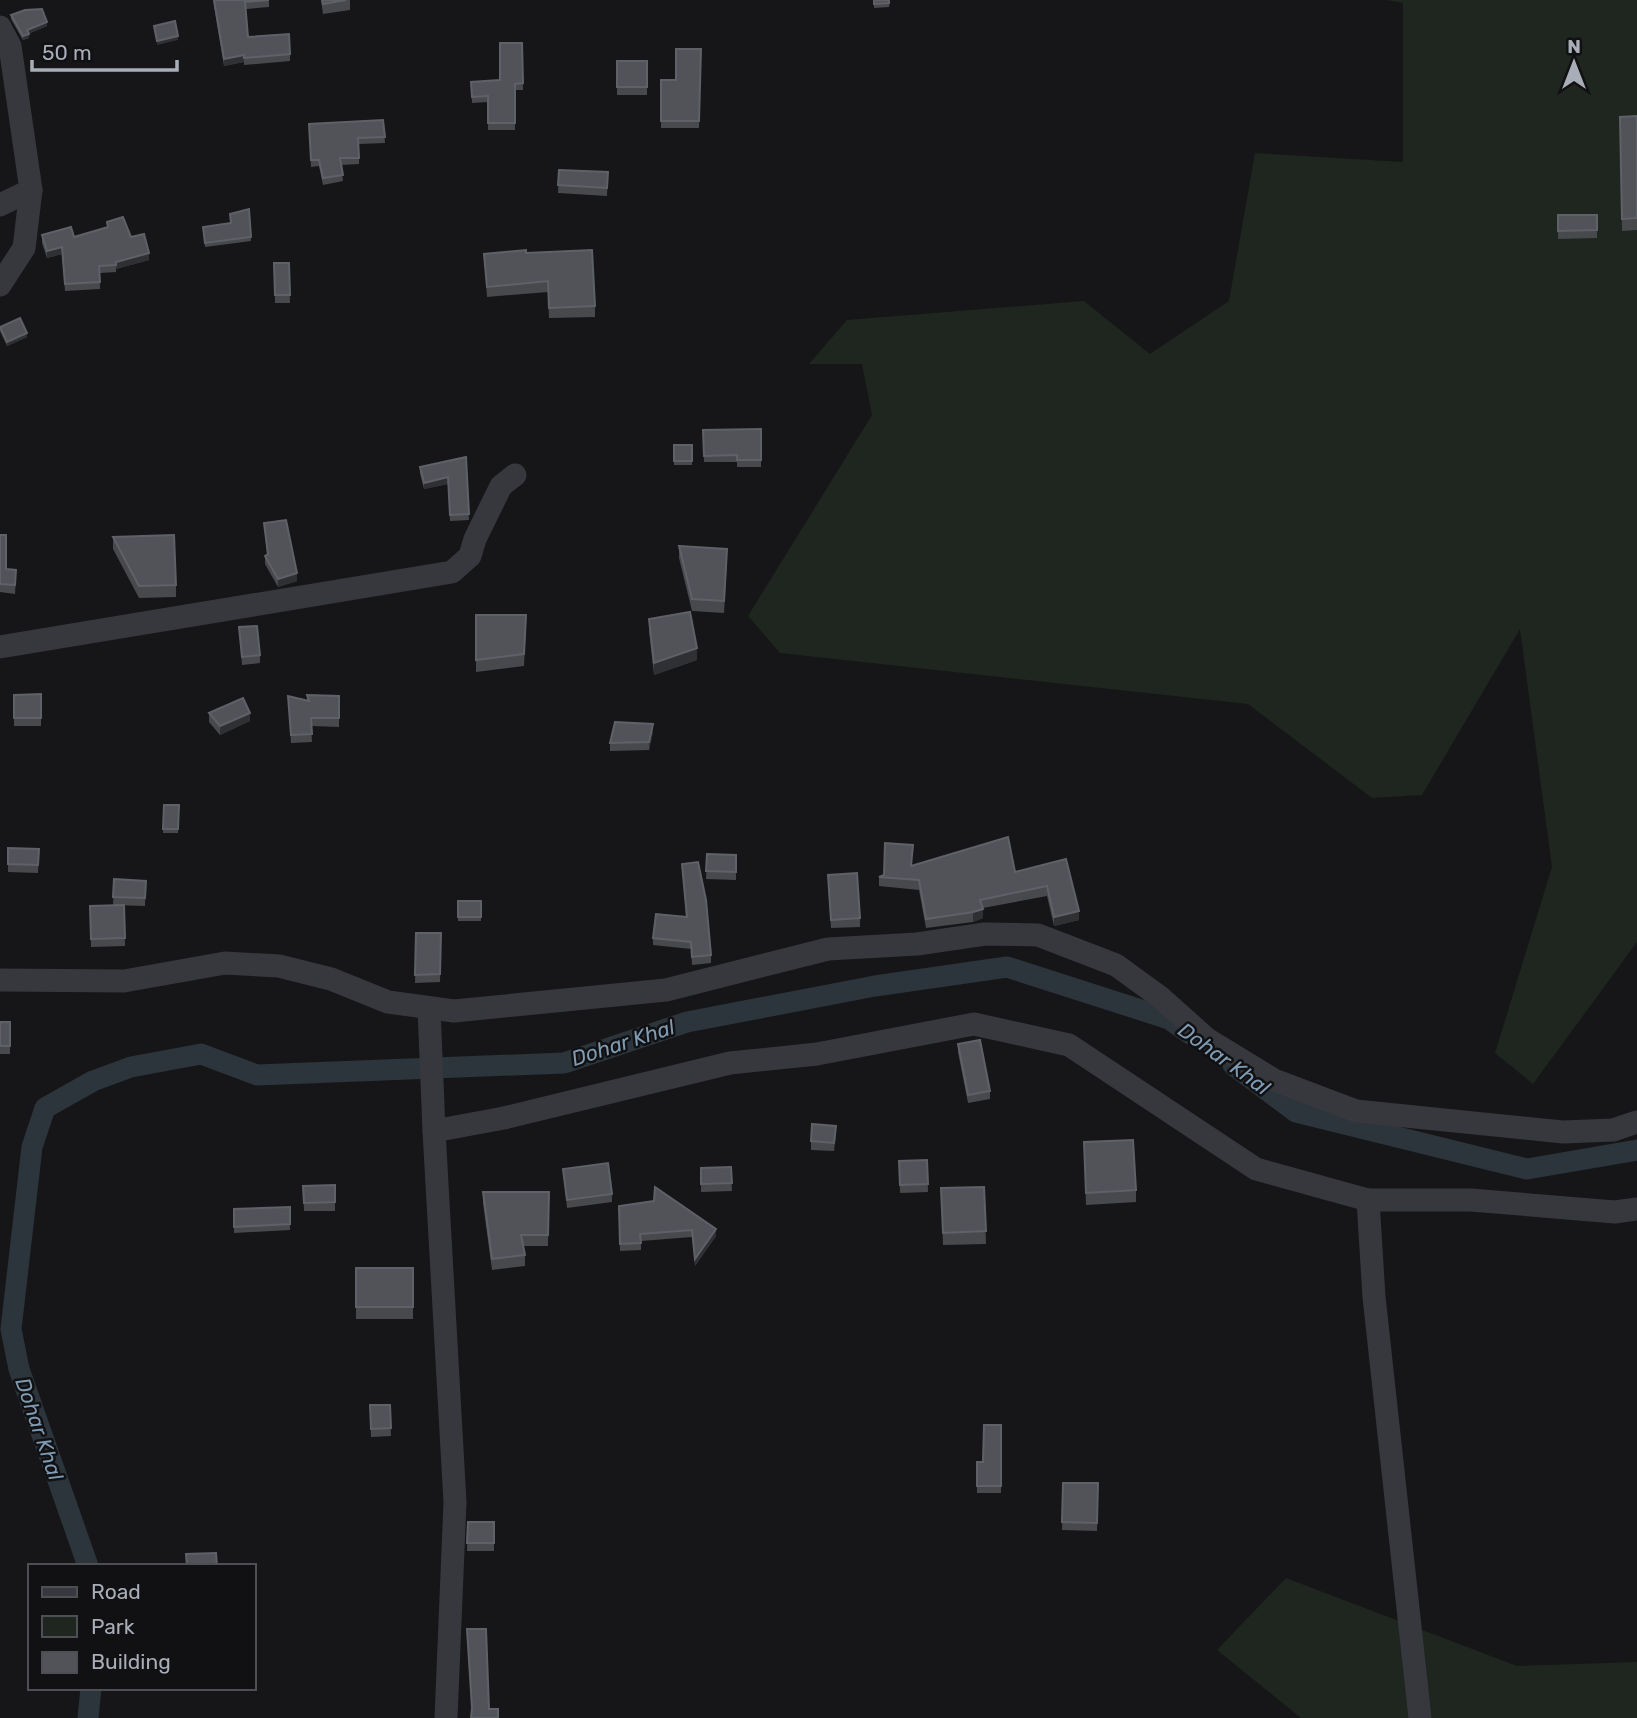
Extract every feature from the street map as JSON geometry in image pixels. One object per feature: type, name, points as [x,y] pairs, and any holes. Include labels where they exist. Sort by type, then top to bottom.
[{"type":"street","points":[[0,27],[10,46],[31,190],[24,248],[0,285]]},
{"type":"street","points":[[0,205],[31,190]]},
{"type":"street","points":[[0,647],[452,572],[470,556],[475,539],[501,486],[515,475]]},
{"type":"street","points":[[0,980],[124,981],[225,963],[279,966],[331,979],[388,1002],[429,1008],[477,1009],[666,990],[828,949],[917,943],[985,934],[1038,934],[1116,965],[1160,997],[1207,1038],[1274,1080],[1356,1111],[1563,1132],[1613,1130],[1637,1122]]},
{"type":"street","points":[[429,1008],[455,1502],[446,1718]]},
{"type":"street","points":[[434,1131],[504,1118],[730,1063],[817,1054],[974,1024],[1069,1045],[1256,1169],[1368,1200],[1471,1200],[1615,1212],[1637,1209]]},
{"type":"street","points":[[1368,1200],[1374,1297],[1420,1718]]},
{"type":"green space","points":[[1386,0],[1637,0],[1637,942],[1533,1084],[1495,1053],[1552,867],[1520,629],[1422,795],[1372,798],[1248,704],[780,653],[748,616],[872,415],[862,364],[809,364],[847,320],[1084,301],[1150,354],[1229,301],[1255,153],[1403,162],[1403,3]]},
{"type":"green space","points":[[1286,1578],[1517,1666],[1637,1662],[1637,1718],[1301,1718],[1217,1650]]},
{"type":"building","points":[[214,0],[269,0],[245,2],[248,37],[289,34],[290,54],[244,58],[244,55],[224,59]]},
{"type":"building","points":[[322,0],[346,0],[323,4]]},
{"type":"building","points":[[874,0],[889,0],[889,3],[874,4]]},
{"type":"building","points":[[42,9],[47,22],[27,30],[29,34],[23,36],[11,15],[25,10]]},
{"type":"building","points":[[175,21],[178,36],[157,41],[154,26]]},
{"type":"building","points":[[500,43],[522,43],[523,83],[515,84],[515,123],[488,123],[488,96],[472,97],[471,82],[500,80]]},
{"type":"building","points":[[676,49],[701,49],[699,121],[661,121],[661,80],[676,80]]},
{"type":"building","points":[[617,61],[647,61],[647,87],[617,87]]},
{"type":"building","points":[[1637,116],[1637,218],[1622,219],[1620,117]]},
{"type":"building","points":[[383,120],[385,137],[358,138],[359,158],[340,158],[343,175],[323,178],[319,160],[311,160],[309,124]]},
{"type":"building","points":[[559,170],[608,172],[607,188],[558,185]]},
{"type":"building","points":[[249,209],[251,237],[205,243],[203,227],[231,223],[230,214]]},
{"type":"building","points":[[1558,215],[1597,215],[1597,230],[1558,231]]},
{"type":"building","points":[[123,217],[131,237],[144,234],[149,253],[116,262],[116,265],[99,266],[100,282],[65,284],[62,247],[47,251],[42,235],[71,227],[74,237],[108,227],[107,222]]},
{"type":"building","points":[[526,250],[526,253],[592,250],[595,306],[549,308],[548,281],[487,287],[484,254]]},
{"type":"building","points":[[274,263],[289,263],[290,295],[275,295]]},
{"type":"building","points":[[20,318],[27,333],[7,342],[0,327]]},
{"type":"building","points":[[761,429],[761,460],[737,460],[737,455],[704,456],[703,430]]},
{"type":"building","points":[[674,445],[692,445],[692,461],[674,461]]},
{"type":"building","points":[[466,457],[469,514],[450,515],[448,477],[424,483],[420,467]]},
{"type":"building","points":[[286,520],[297,573],[278,579],[265,556],[268,554],[264,523]]},
{"type":"building","points":[[0,535],[6,535],[6,569],[16,570],[15,585],[0,584]]},
{"type":"building","points":[[174,535],[176,585],[139,586],[113,537]]},
{"type":"building","points":[[679,546],[727,549],[724,601],[692,599]]},
{"type":"building","points":[[690,612],[697,648],[654,663],[649,619]]},
{"type":"building","points":[[476,615],[526,615],[524,654],[476,660]]},
{"type":"building","points":[[257,626],[260,655],[242,657],[239,627]]},
{"type":"building","points":[[41,694],[41,718],[14,718],[14,695]]},
{"type":"building","points":[[307,695],[339,696],[339,718],[311,718],[312,734],[291,735],[288,696],[309,701]]},
{"type":"building","points":[[243,698],[250,713],[220,726],[209,713]]},
{"type":"building","points":[[615,722],[653,724],[649,742],[610,743]]},
{"type":"building","points":[[164,805],[179,805],[178,829],[163,829]]},
{"type":"building","points":[[1008,837],[1015,872],[1066,859],[1079,911],[1054,917],[1047,886],[980,900],[983,909],[973,912],[926,919],[919,880],[879,877],[884,875],[885,843],[913,845],[911,866]]},
{"type":"building","points":[[8,848],[39,849],[38,865],[8,864]]},
{"type":"building","points":[[707,854],[736,855],[736,872],[706,871]]},
{"type":"building","points":[[698,862],[706,900],[711,955],[692,957],[691,942],[653,938],[656,914],[687,917],[682,864]]},
{"type":"building","points":[[857,873],[860,918],[831,920],[828,875]]},
{"type":"building","points":[[114,879],[146,881],[145,898],[113,897]]},
{"type":"building","points":[[458,901],[481,901],[481,917],[458,917]]},
{"type":"building","points":[[124,905],[125,938],[91,939],[90,906]]},
{"type":"building","points":[[416,933],[441,933],[440,974],[415,975]]},
{"type":"building","points":[[0,1022],[10,1022],[10,1046],[0,1046]]},
{"type":"building","points":[[980,1040],[990,1091],[968,1095],[958,1044]]},
{"type":"building","points":[[812,1124],[836,1126],[834,1143],[811,1141]]},
{"type":"building","points":[[1133,1140],[1136,1190],[1086,1193],[1084,1142]]},
{"type":"building","points":[[927,1160],[928,1184],[900,1185],[899,1161]]},
{"type":"building","points":[[608,1163],[612,1194],[567,1200],[563,1169]]},
{"type":"building","points":[[731,1167],[732,1183],[701,1184],[701,1168]]},
{"type":"building","points":[[335,1185],[335,1202],[304,1203],[303,1186]]},
{"type":"building","points":[[655,1187],[716,1229],[695,1259],[692,1230],[640,1234],[641,1243],[620,1244],[619,1206],[654,1201]]},
{"type":"building","points":[[984,1187],[986,1231],[943,1233],[941,1188]]},
{"type":"building","points":[[483,1192],[549,1192],[548,1235],[521,1235],[525,1255],[492,1259]]},
{"type":"building","points":[[290,1207],[290,1224],[234,1227],[234,1209]]},
{"type":"building","points":[[356,1268],[413,1268],[413,1307],[356,1307]]},
{"type":"building","points":[[370,1405],[390,1405],[391,1428],[371,1429]]},
{"type":"building","points":[[984,1425],[1001,1425],[1001,1486],[977,1486],[977,1462],[983,1462]]},
{"type":"building","points":[[1063,1483],[1098,1483],[1097,1523],[1062,1522]]},
{"type":"building","points":[[468,1522],[494,1522],[494,1543],[467,1543]]},
{"type":"building","points":[[216,1553],[217,1564],[187,1564],[186,1554]]},
{"type":"building","points":[[467,1629],[486,1629],[489,1709],[498,1709],[498,1718],[471,1718]]},
{"type":"waterway","name":"Dohar Khal","points":[[87,1564],[19,1369],[11,1329],[32,1147],[45,1108],[93,1081],[131,1067],[201,1054],[257,1075],[564,1063],[687,1022],[875,986],[1007,967],[1169,1019],[1190,1034]]},
{"type":"waterway","name":"Dohar Khal","points":[[1233,1065],[1296,1112],[1527,1169],[1637,1150]]},
{"type":"waterway","name":"Dohar Khal","points":[[88,1718],[91,1690]]}]
